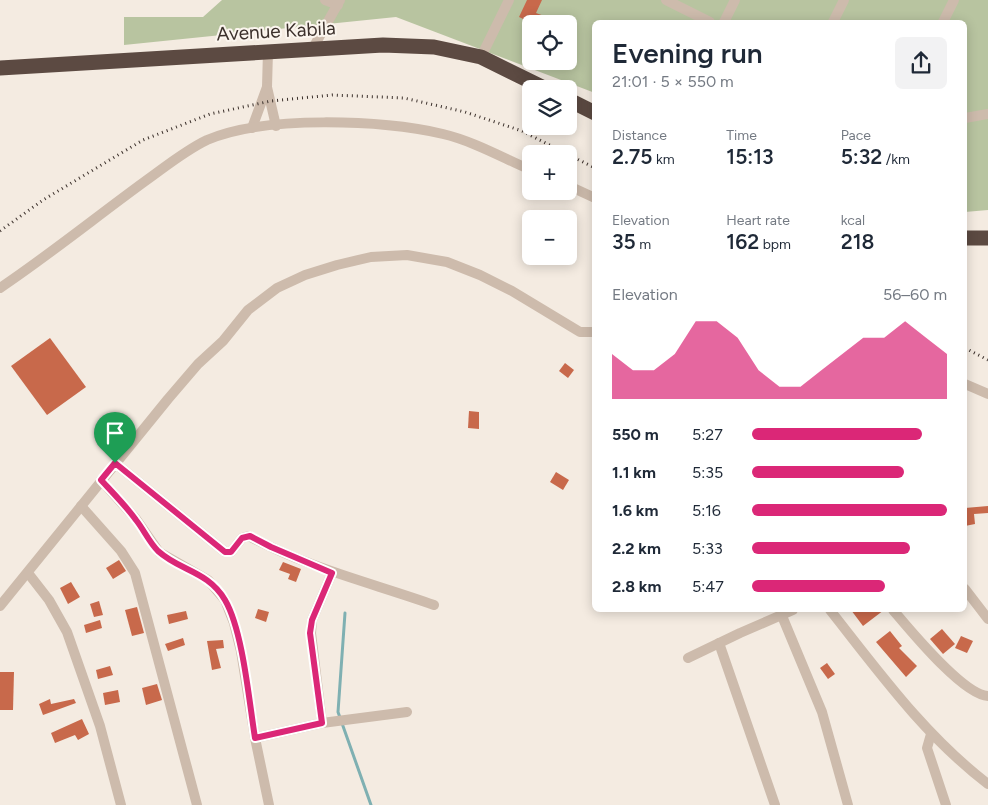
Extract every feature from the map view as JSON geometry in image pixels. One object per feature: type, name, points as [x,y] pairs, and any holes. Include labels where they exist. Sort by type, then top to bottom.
[{"type":"highway","name":"Avenue Kabila","points":[[0,68],[383,45],[434,47],[481,57],[528,80]]},
{"type":"highway","points":[[577,104],[592,112]]},
{"type":"highway","points":[[967,238],[988,238]]},
{"type":"street","points":[[313,48],[339,2],[325,0]]},
{"type":"street","points":[[481,57],[508,0]]},
{"type":"street","points":[[666,0],[706,20]]},
{"type":"street","points":[[725,20],[735,0]]},
{"type":"street","points":[[834,20],[844,0]]},
{"type":"street","points":[[944,20],[954,0]]},
{"type":"street","points":[[268,51],[267,86],[276,126]]},
{"type":"street","points":[[252,128],[267,86]]},
{"type":"street","points":[[967,118],[988,114]]},
{"type":"street","points":[[0,288],[32,267],[76,231],[178,157],[206,140],[252,128],[332,123],[415,129],[445,134],[522,166]]},
{"type":"street","points":[[577,190],[592,197]]},
{"type":"street","points":[[0,606],[101,480],[198,364],[223,341],[256,302],[277,288],[298,278],[336,265],[371,257],[408,255],[447,262],[512,291],[580,332],[592,332]]},
{"type":"street","points":[[967,385],[988,394]]},
{"type":"street","points":[[115,463],[225,552],[231,552],[242,538],[250,536],[332,573],[434,605]]},
{"type":"street","points":[[101,480],[136,519],[159,552],[208,580],[225,600],[234,622],[241,651],[255,738],[269,805]]},
{"type":"street","points":[[81,506],[121,550],[135,573],[197,805]]},
{"type":"street","points":[[28,573],[49,600],[67,632],[100,726],[121,805]]},
{"type":"street","points":[[322,723],[310,633],[312,620],[332,573]]},
{"type":"street","points":[[967,592],[988,619]]},
{"type":"street","points":[[688,658],[789,612]]},
{"type":"street","points":[[832,612],[878,672],[931,734],[964,766],[988,784]]},
{"type":"street","points":[[895,612],[942,664],[976,693],[988,696]]},
{"type":"street","points":[[782,616],[822,712],[848,805]]},
{"type":"street","points":[[720,643],[775,805]]},
{"type":"street","points":[[255,738],[322,723],[407,712]]},
{"type":"street","points":[[931,734],[927,741],[927,748],[946,805]]},
{"type":"green space","points":[[222,0],[988,0],[988,210],[967,212],[967,20],[592,20],[592,92],[577,86],[577,80],[561,80],[535,70],[577,70],[577,15],[522,15],[522,65],[396,17],[124,45],[124,17],[203,17]]},
{"type":"building","points":[[527,0],[542,0],[536,13],[542,15],[522,15],[522,18],[519,17]]},
{"type":"building","points":[[50,338],[86,387],[47,415],[11,366]]},
{"type":"building","points":[[565,363],[574,370],[568,378],[559,371]]},
{"type":"building","points":[[469,411],[479,412],[479,429],[468,428]]},
{"type":"building","points":[[556,472],[569,480],[563,490],[550,482]]},
{"type":"building","points":[[988,506],[988,513],[974,514],[975,524],[967,526],[967,508]]},
{"type":"building","points":[[119,560],[126,571],[113,579],[106,568]]},
{"type":"building","points":[[283,562],[301,569],[296,582],[288,579],[290,574],[279,570]]},
{"type":"building","points":[[71,582],[80,597],[68,604],[60,588]]},
{"type":"building","points":[[99,601],[103,615],[94,617],[90,604]]},
{"type":"building","points":[[137,607],[144,633],[132,636],[125,610]]},
{"type":"building","points":[[258,609],[269,612],[266,622],[255,618]]},
{"type":"building","points":[[186,611],[188,619],[169,624],[167,615]]},
{"type":"building","points":[[852,612],[881,612],[863,626]]},
{"type":"building","points":[[100,620],[102,628],[86,633],[84,625]]},
{"type":"building","points":[[942,629],[955,644],[943,654],[930,639]]},
{"type":"building","points":[[890,631],[902,646],[899,648],[917,666],[906,677],[876,642]]},
{"type":"building","points":[[961,636],[973,641],[967,653],[955,648]]},
{"type":"building","points":[[183,638],[185,645],[168,651],[165,644]]},
{"type":"building","points":[[223,640],[224,648],[216,649],[221,668],[212,670],[207,641]]},
{"type":"building","points":[[827,663],[835,674],[828,679],[820,668]]},
{"type":"building","points":[[110,666],[113,675],[98,679],[96,670]]},
{"type":"building","points":[[0,672],[14,672],[13,710],[0,710]]},
{"type":"building","points":[[157,684],[162,700],[146,705],[142,688]]},
{"type":"building","points":[[118,690],[120,702],[105,705],[103,693]]},
{"type":"building","points":[[50,699],[51,704],[74,699],[76,703],[43,715],[39,704]]},
{"type":"building","points":[[82,719],[89,734],[78,740],[75,735],[55,743],[51,733]]},
{"type":"waterway","points":[[345,613],[338,712],[371,805]]},
{"type":"railway","points":[[0,231],[43,200],[143,140],[210,114],[271,101],[332,95],[404,98],[465,112],[522,131],[549,145]]},
{"type":"railway","points":[[577,159],[592,166]]},
{"type":"railway","points":[[967,349],[988,360]]},
{"type":"route","points":[[115,463],[225,552],[231,552],[242,538],[250,536],[332,573],[312,620],[310,633],[322,723],[255,738],[241,651],[234,622],[225,600],[208,580],[167,558],[152,545],[136,519],[101,480],[115,463]]}]
